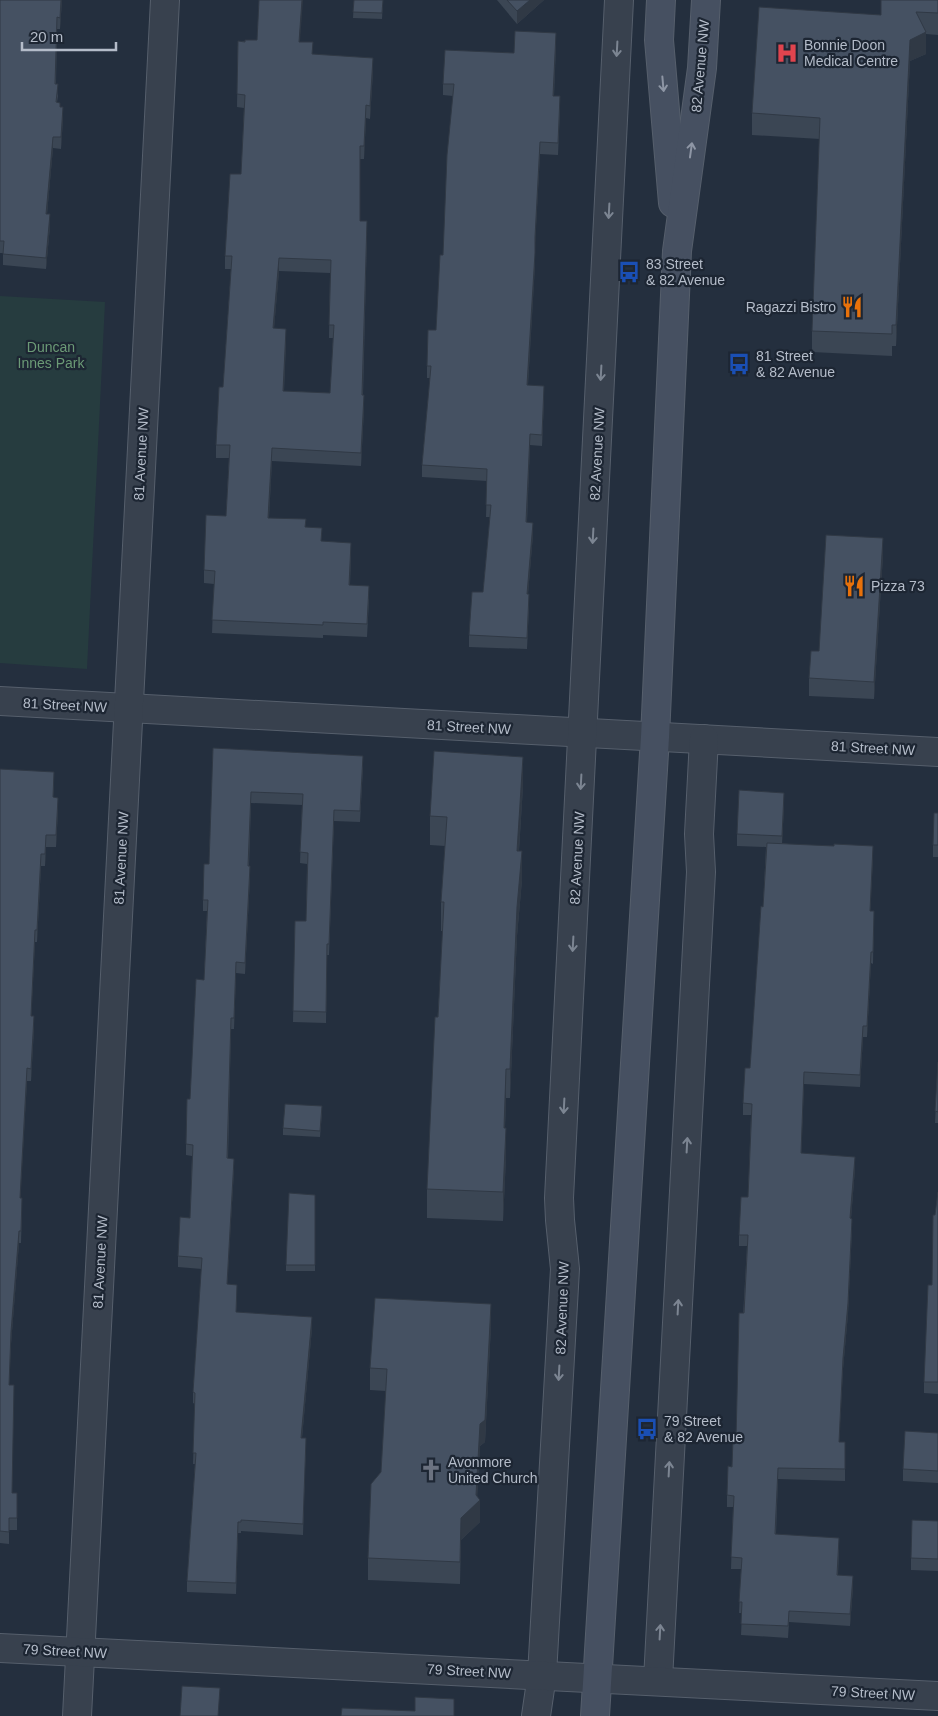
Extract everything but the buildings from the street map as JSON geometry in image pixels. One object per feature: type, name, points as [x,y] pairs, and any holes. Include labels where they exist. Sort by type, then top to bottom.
[{"type":"main road","points":[[644,0],[649,8],[659,40]]},
{"type":"main road","name":"82 Avenue NW","points":[[661,0],[659,40],[677,251]]},
{"type":"main road","name":"82 Avenue NW","points":[[595,1716],[655,736],[677,251],[702,68],[706,0]]},
{"type":"street","name":"81 Avenue NW","points":[[77,1716],[165,0]]},
{"type":"street","name":"82 Avenue NW","points":[[536,1716],[542,1675],[565,1269],[559,1198],[584,733],[619,0]]},
{"type":"street","name":"81 Street NW","points":[[0,701],[938,752]]},
{"type":"street","points":[[658,1680],[701,872],[699,834],[704,739]]},
{"type":"street","name":"79 Street NW","points":[[0,1648],[658,1680],[938,1696]]},
{"type":"green space","name":"Duncan Innes Park","points":[[0,296],[105,302],[87,669],[0,663]]},
{"type":"place","name":"Bonnie Doon Medical Centre","points":[[787,53]]},
{"type":"place","name":"83 Street & 82 Avenue","points":[[629,272]]},
{"type":"place","name":"Ragazzi Bistro","points":[[852,307]]},
{"type":"place","name":"81 Street & 82 Avenue","points":[[739,364]]},
{"type":"place","name":"Pizza 73","points":[[854,586]]},
{"type":"place","name":"79 Street & 82 Avenue","points":[[647,1429]]},
{"type":"place","name":"Avonmore United Church","points":[[431,1470]]}]
